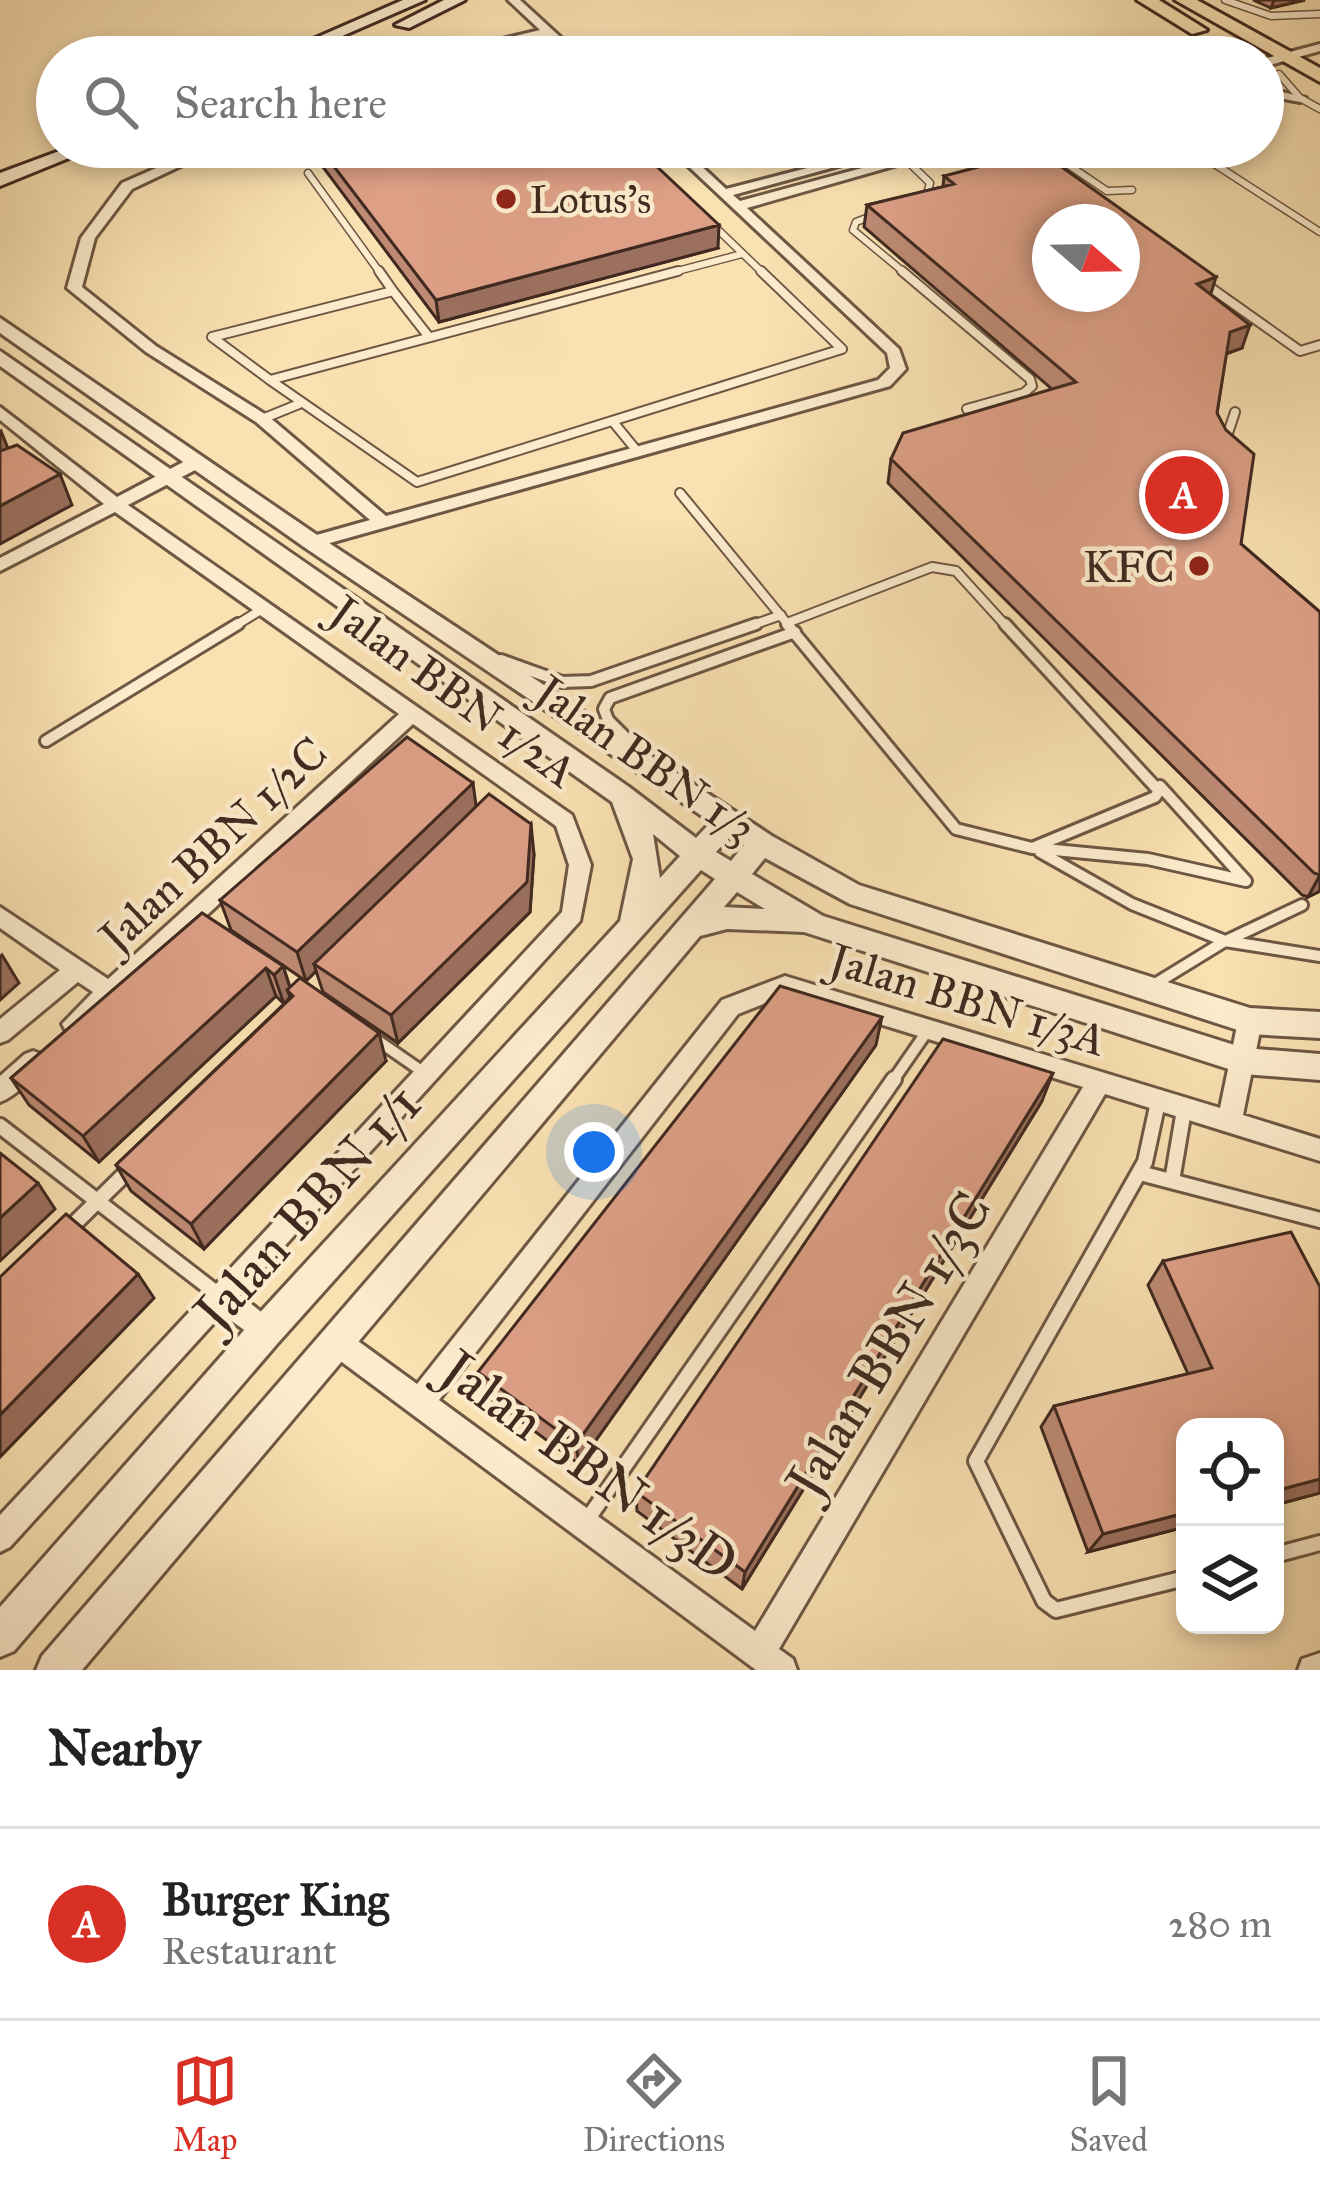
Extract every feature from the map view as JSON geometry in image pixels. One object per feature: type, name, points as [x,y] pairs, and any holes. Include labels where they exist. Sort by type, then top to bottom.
[{"type":"main road","points":[[330,36],[417,0]]},
{"type":"main road","points":[[372,36],[458,0]]},
{"type":"main road","points":[[1146,0],[1209,36]]},
{"type":"main road","points":[[1184,0],[1239,36]]},
{"type":"main road","points":[[1191,26],[1197,36]]},
{"type":"main road","points":[[1287,68],[1310,98]]},
{"type":"main road","points":[[6,170],[36,154]]},
{"type":"main road","points":[[6,170],[36,161]]},
{"type":"street","points":[[514,0],[552,36]]},
{"type":"street","points":[[530,36],[548,32]]},
{"type":"street","points":[[1287,68],[1320,47]]},
{"type":"street","points":[[166,168],[127,185],[88,238],[74,288],[152,349],[262,418],[383,522]]},
{"type":"street","points":[[352,609],[345,593],[307,560],[305,549],[312,542],[884,383],[898,369],[894,352],[697,168]]},
{"type":"street","points":[[725,194],[835,168]]},
{"type":"street","points":[[739,206],[854,168]]},
{"type":"street","name":"Jalan BBN 1/3","points":[[0,324],[312,542],[762,843],[850,893],[1250,1021],[1320,1025]]},
{"type":"street","name":"Jalan BBN 1/3","points":[[0,357],[620,794],[700,856],[814,924],[1244,1061],[1320,1067]]},
{"type":"street","name":"Jalan BBN 1/2A","points":[[0,1537],[572,915],[580,865],[565,820],[509,795],[414,712],[43,458],[5,419]]},
{"type":"street","points":[[0,565],[194,463]]},
{"type":"street","name":"Jalan BBN 1/2C","points":[[0,916],[110,992],[414,712]]},
{"type":"street","points":[[620,794],[649,858],[650,878],[624,938]]},
{"type":"street","name":"Jalan BBN 1/1","points":[[0,1637],[266,1332],[730,820]]},
{"type":"street","points":[[56,1670],[762,843]]},
{"type":"street","points":[[692,926],[727,918],[814,924]]},
{"type":"street","points":[[0,1033],[76,969]]},
{"type":"street","name":"Jalan BBN 1/3A","points":[[420,1403],[730,1007],[784,986],[1320,1150]]},
{"type":"street","points":[[0,1090],[110,992]]},
{"type":"street","points":[[1229,1123],[1250,1021]]},
{"type":"street","name":"Jalan BBN 1/3C","points":[[771,1662],[1098,1084]]},
{"type":"street","points":[[219,1295],[266,1332]]},
{"type":"street","name":"Jalan BBN 1/3D","points":[[337,1342],[771,1662]]},
{"type":"lane","points":[[1225,0],[1273,20],[1320,14]]},
{"type":"lane","points":[[1310,98],[1320,109]]},
{"type":"lane","points":[[900,206],[930,190],[917,168]]},
{"type":"lane","points":[[1041,168],[1046,172]]},
{"type":"lane","points":[[1073,168],[1107,191],[1132,190]]},
{"type":"lane","points":[[1221,168],[1320,232]]},
{"type":"lane","points":[[308,173],[429,337]]},
{"type":"lane","points":[[884,212],[856,222],[853,230],[1030,379],[1032,386],[1024,393],[967,409]]},
{"type":"lane","points":[[393,290],[212,337],[299,404],[418,482],[842,350],[711,223]]},
{"type":"lane","points":[[270,380],[293,370],[742,254]]},
{"type":"lane","points":[[1201,280],[1300,351],[1320,345]]},
{"type":"lane","points":[[262,418],[299,404]]},
{"type":"lane","points":[[1235,412],[1223,447],[1236,458]]},
{"type":"lane","points":[[614,423],[637,451]]},
{"type":"lane","points":[[664,776],[608,720],[604,709],[610,698],[788,623],[932,567],[956,571],[1246,881],[1148,859],[1031,848],[956,829],[788,623],[680,493]]},
{"type":"lane","points":[[46,741],[264,608]]},
{"type":"lane","points":[[475,650],[562,682],[591,682],[788,623]]},
{"type":"lane","points":[[1031,848],[1155,797],[1160,786]]},
{"type":"lane","points":[[1031,848],[1132,904],[1225,941],[1320,956]]},
{"type":"lane","points":[[1148,988],[1225,941],[1302,905]]},
{"type":"lane","points":[[192,915],[212,928]]},
{"type":"lane","points":[[584,1524],[928,1030]]},
{"type":"lane","points":[[368,1034],[426,1074]]},
{"type":"lane","points":[[1158,1102],[1140,1172],[976,1461],[1044,1601],[1056,1610],[1176,1580]]},
{"type":"lane","points":[[1172,1180],[1184,1110]]},
{"type":"lane","points":[[0,1126],[219,1295]]},
{"type":"lane","points":[[49,1249],[146,1154]]},
{"type":"lane","points":[[1140,1172],[1320,1220]]},
{"type":"lane","points":[[1284,1553],[1320,1543]]},
{"type":"building","name":"Lotus's","points":[[335,168],[658,168],[719,225],[436,300]]},
{"type":"building","points":[[974,168],[1063,168],[1114,204],[1032,204],[1032,312],[1140,312],[1140,223],[1216,277],[1197,284],[1250,325],[1230,332],[1217,413],[1226,430],[1254,454],[1241,544],[1320,612],[1320,875],[891,459],[903,433],[1076,382],[867,205],[954,184],[944,176]]},
{"type":"building","points":[[17,445],[60,474],[0,506],[0,451]]},
{"type":"building","points":[[407,737],[473,783],[297,952],[220,900]]},
{"type":"building","points":[[489,794],[531,824],[527,882],[391,1015],[314,964]]},
{"type":"building","points":[[202,913],[283,966],[274,975],[266,968],[83,1136],[11,1078]]},
{"type":"building","points":[[300,978],[379,1033],[191,1224],[116,1165],[293,996],[287,990]]},
{"type":"building","points":[[780,986],[882,1017],[576,1444],[478,1372]]},
{"type":"building","points":[[943,1039],[1053,1073],[745,1572],[636,1492]]},
{"type":"building","points":[[0,1153],[38,1183],[0,1218]]},
{"type":"building","points":[[66,1214],[138,1274],[0,1415],[0,1277]]},
{"type":"building","points":[[1291,1232],[1320,1287],[1320,1479],[1284,1489],[1284,1418],[1176,1418],[1176,1515],[1103,1534],[1054,1406],[1212,1368],[1163,1261]]},
{"type":"place","name":"Lotus's","points":[[506,199]]},
{"type":"place","name":"Burger King","points":[[1184,495]]},
{"type":"place","name":"KFC","points":[[1199,566]]}]
